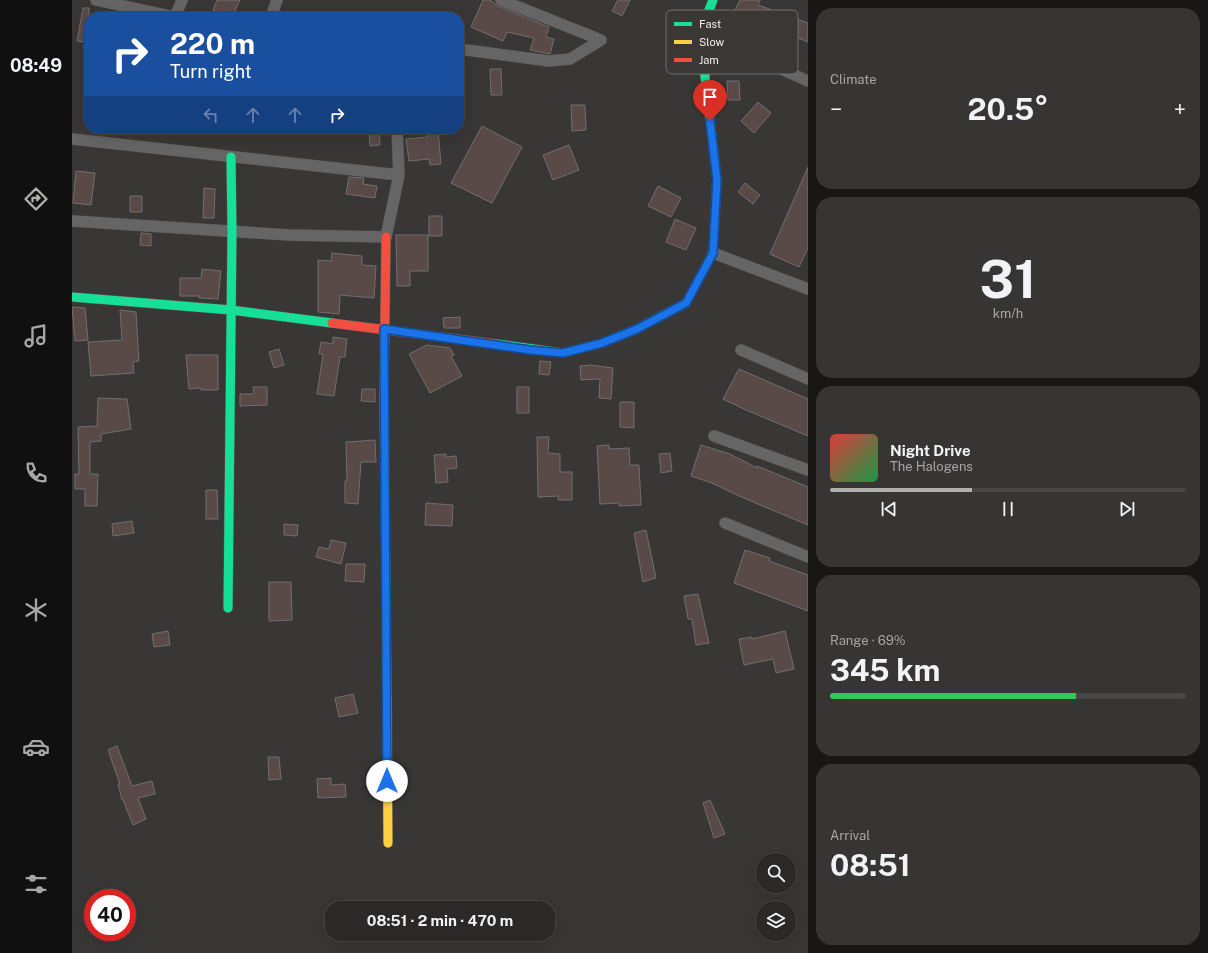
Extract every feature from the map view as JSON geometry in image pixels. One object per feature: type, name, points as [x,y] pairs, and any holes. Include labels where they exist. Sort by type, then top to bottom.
[{"type":"street","points":[[96,0],[152,12]]},
{"type":"street","points":[[177,12],[182,0]]},
{"type":"street","points":[[273,12],[277,0]]},
{"type":"street","points":[[464,50],[549,61],[570,58],[601,40],[501,0]]},
{"type":"street","points":[[709,10],[713,0]]},
{"type":"street","points":[[72,297],[231,310],[384,329],[530,350],[563,353],[602,343],[637,329],[686,303],[713,253],[717,180],[705,74]]},
{"type":"street","points":[[792,74],[808,81]]},
{"type":"street","points":[[388,843],[384,329],[386,237],[399,176],[397,134]]},
{"type":"street","points":[[72,139],[399,176]]},
{"type":"street","points":[[228,608],[232,232],[231,157]]},
{"type":"street","points":[[72,221],[289,236],[386,237]]},
{"type":"street","points":[[713,253],[808,289]]},
{"type":"street","points":[[741,350],[808,379]]},
{"type":"street","points":[[714,436],[808,470]]},
{"type":"street","points":[[725,523],[808,557]]},
{"type":"building","points":[[217,0],[240,0],[234,12],[218,12],[213,10]]},
{"type":"building","points":[[483,0],[490,0],[498,6],[549,27],[546,37],[554,39],[550,54],[530,50],[534,38],[507,32],[503,41],[471,27]]},
{"type":"building","points":[[618,0],[630,0],[622,16],[612,11]]},
{"type":"building","points":[[740,0],[760,0],[758,5],[772,10],[735,10]]},
{"type":"building","points":[[83,8],[89,8],[89,12],[84,12],[84,42],[77,41]]},
{"type":"building","points":[[798,19],[808,23],[808,42],[798,38]]},
{"type":"building","points":[[490,69],[501,69],[502,95],[491,95]]},
{"type":"building","points":[[727,81],[739,81],[740,100],[728,100]]},
{"type":"building","points":[[758,102],[771,113],[754,133],[741,121]]},
{"type":"building","points":[[571,105],[585,105],[586,130],[572,131]]},
{"type":"building","points":[[482,126],[522,147],[492,203],[451,183]]},
{"type":"building","points":[[369,134],[379,134],[380,145],[370,146]]},
{"type":"building","points":[[428,134],[438,134],[441,164],[430,165],[429,159],[409,161],[406,139],[428,137]]},
{"type":"building","points":[[569,145],[579,170],[553,180],[543,155]]},
{"type":"building","points":[[808,167],[808,248],[799,267],[770,254]]},
{"type":"building","points":[[76,171],[95,173],[91,205],[73,203]]},
{"type":"building","points":[[349,177],[364,178],[363,184],[377,186],[375,198],[346,194]]},
{"type":"building","points":[[745,183],[760,195],[753,204],[738,192]]},
{"type":"building","points":[[658,186],[681,198],[671,217],[648,206]]},
{"type":"building","points":[[204,188],[215,189],[214,218],[203,218]]},
{"type":"building","points":[[130,196],[142,196],[142,212],[130,212]]},
{"type":"building","points":[[429,216],[442,216],[442,236],[429,236]]},
{"type":"building","points":[[675,219],[696,228],[686,250],[666,242]]},
{"type":"building","points":[[141,233],[151,234],[151,246],[140,245]]},
{"type":"building","points":[[396,235],[428,235],[428,271],[410,271],[410,286],[397,286]]},
{"type":"building","points":[[332,253],[362,256],[362,265],[376,266],[374,298],[340,295],[339,314],[318,312],[318,260],[331,261]]},
{"type":"building","points":[[202,269],[221,271],[218,299],[199,298],[199,296],[180,296],[180,278],[201,278]]},
{"type":"building","points":[[72,307],[85,308],[88,340],[75,341]]},
{"type":"building","points":[[120,310],[136,312],[139,361],[133,362],[134,373],[91,376],[88,342],[122,340]]},
{"type":"building","points":[[460,317],[460,328],[444,328],[443,318]]},
{"type":"building","points":[[333,337],[347,339],[345,357],[340,357],[334,396],[317,394],[323,354],[319,354],[321,342],[333,344]]},
{"type":"building","points":[[427,345],[450,348],[454,355],[451,356],[462,376],[430,393],[409,354]]},
{"type":"building","points":[[279,349],[284,365],[274,368],[269,352]]},
{"type":"building","points":[[186,355],[218,355],[218,390],[201,390],[201,388],[189,389]]},
{"type":"building","points":[[540,361],[551,362],[549,375],[539,374]]},
{"type":"building","points":[[591,365],[613,368],[611,399],[599,398],[600,379],[581,380],[580,366]]},
{"type":"building","points":[[739,369],[808,399],[808,436],[723,399]]},
{"type":"building","points":[[253,387],[267,387],[267,405],[240,406],[240,394],[254,394]]},
{"type":"building","points":[[517,387],[529,387],[529,413],[517,413]]},
{"type":"building","points":[[362,389],[375,389],[375,402],[361,401]]},
{"type":"building","points":[[98,398],[127,399],[131,429],[101,434],[101,441],[90,442],[90,474],[98,474],[97,506],[85,506],[85,489],[75,489],[75,474],[79,474],[78,427],[97,426]]},
{"type":"building","points":[[620,402],[634,402],[634,428],[620,427]]},
{"type":"building","points":[[537,437],[549,437],[548,453],[560,454],[560,472],[572,472],[572,500],[558,500],[558,496],[538,497]]},
{"type":"building","points":[[375,440],[376,462],[361,462],[358,504],[345,503],[345,481],[347,481],[346,442]]},
{"type":"building","points":[[609,445],[609,449],[629,448],[630,465],[639,465],[641,505],[619,506],[619,503],[600,504],[597,446]]},
{"type":"building","points":[[701,445],[730,454],[757,468],[757,466],[808,487],[808,525],[712,483],[691,476]]},
{"type":"building","points":[[670,453],[672,471],[661,473],[659,454]]},
{"type":"building","points":[[446,454],[446,457],[456,456],[457,468],[447,469],[448,482],[436,483],[434,455]]},
{"type":"building","points":[[206,490],[217,490],[218,519],[206,519]]},
{"type":"building","points":[[426,503],[453,505],[452,526],[425,525]]},
{"type":"building","points":[[132,521],[134,533],[113,536],[112,524]]},
{"type":"building","points":[[284,524],[298,525],[297,536],[284,535]]},
{"type":"building","points":[[646,530],[656,578],[643,582],[634,533]]},
{"type":"building","points":[[331,540],[346,543],[341,564],[316,557],[319,547],[329,549]]},
{"type":"building","points":[[745,550],[770,558],[769,561],[808,575],[808,611],[734,583]]},
{"type":"building","points":[[346,564],[365,564],[364,582],[345,581]]},
{"type":"building","points":[[269,582],[291,582],[292,620],[269,621]]},
{"type":"building","points":[[698,594],[709,643],[696,645],[692,619],[688,619],[684,596]]},
{"type":"building","points":[[168,631],[170,645],[154,647],[152,634]]},
{"type":"building","points":[[785,631],[794,669],[776,673],[773,659],[744,665],[739,639],[752,637],[752,639]]},
{"type":"building","points":[[353,694],[358,713],[339,717],[335,698]]},
{"type":"building","points":[[117,746],[132,786],[152,781],[155,794],[138,798],[146,819],[133,825],[122,800],[118,784],[120,784],[108,750]]},
{"type":"building","points":[[268,757],[279,757],[281,779],[269,780]]},
{"type":"building","points":[[331,778],[331,785],[345,784],[346,797],[318,798],[317,779]]},
{"type":"building","points":[[710,800],[725,834],[714,838],[703,803]]},
{"type":"traffic: fast","points":[[709,10],[713,0]]},
{"type":"traffic: fast","points":[[496,344],[563,353],[602,343],[637,329],[686,303],[713,253],[717,180],[705,74]]},
{"type":"traffic: fast","points":[[228,608],[232,232],[231,157]]},
{"type":"traffic: fast","points":[[72,297],[231,310],[332,323]]},
{"type":"traffic: fast","points":[[384,393],[387,699]]},
{"type":"traffic: slow","points":[[387,699],[388,843]]},
{"type":"traffic: jam","points":[[384,393],[386,237]]},
{"type":"traffic: jam","points":[[332,323],[496,344]]},
{"type":"route","points":[[387,781],[384,329],[530,350],[563,353],[602,343],[637,329],[686,303],[713,253],[717,180],[710,121]]}]
